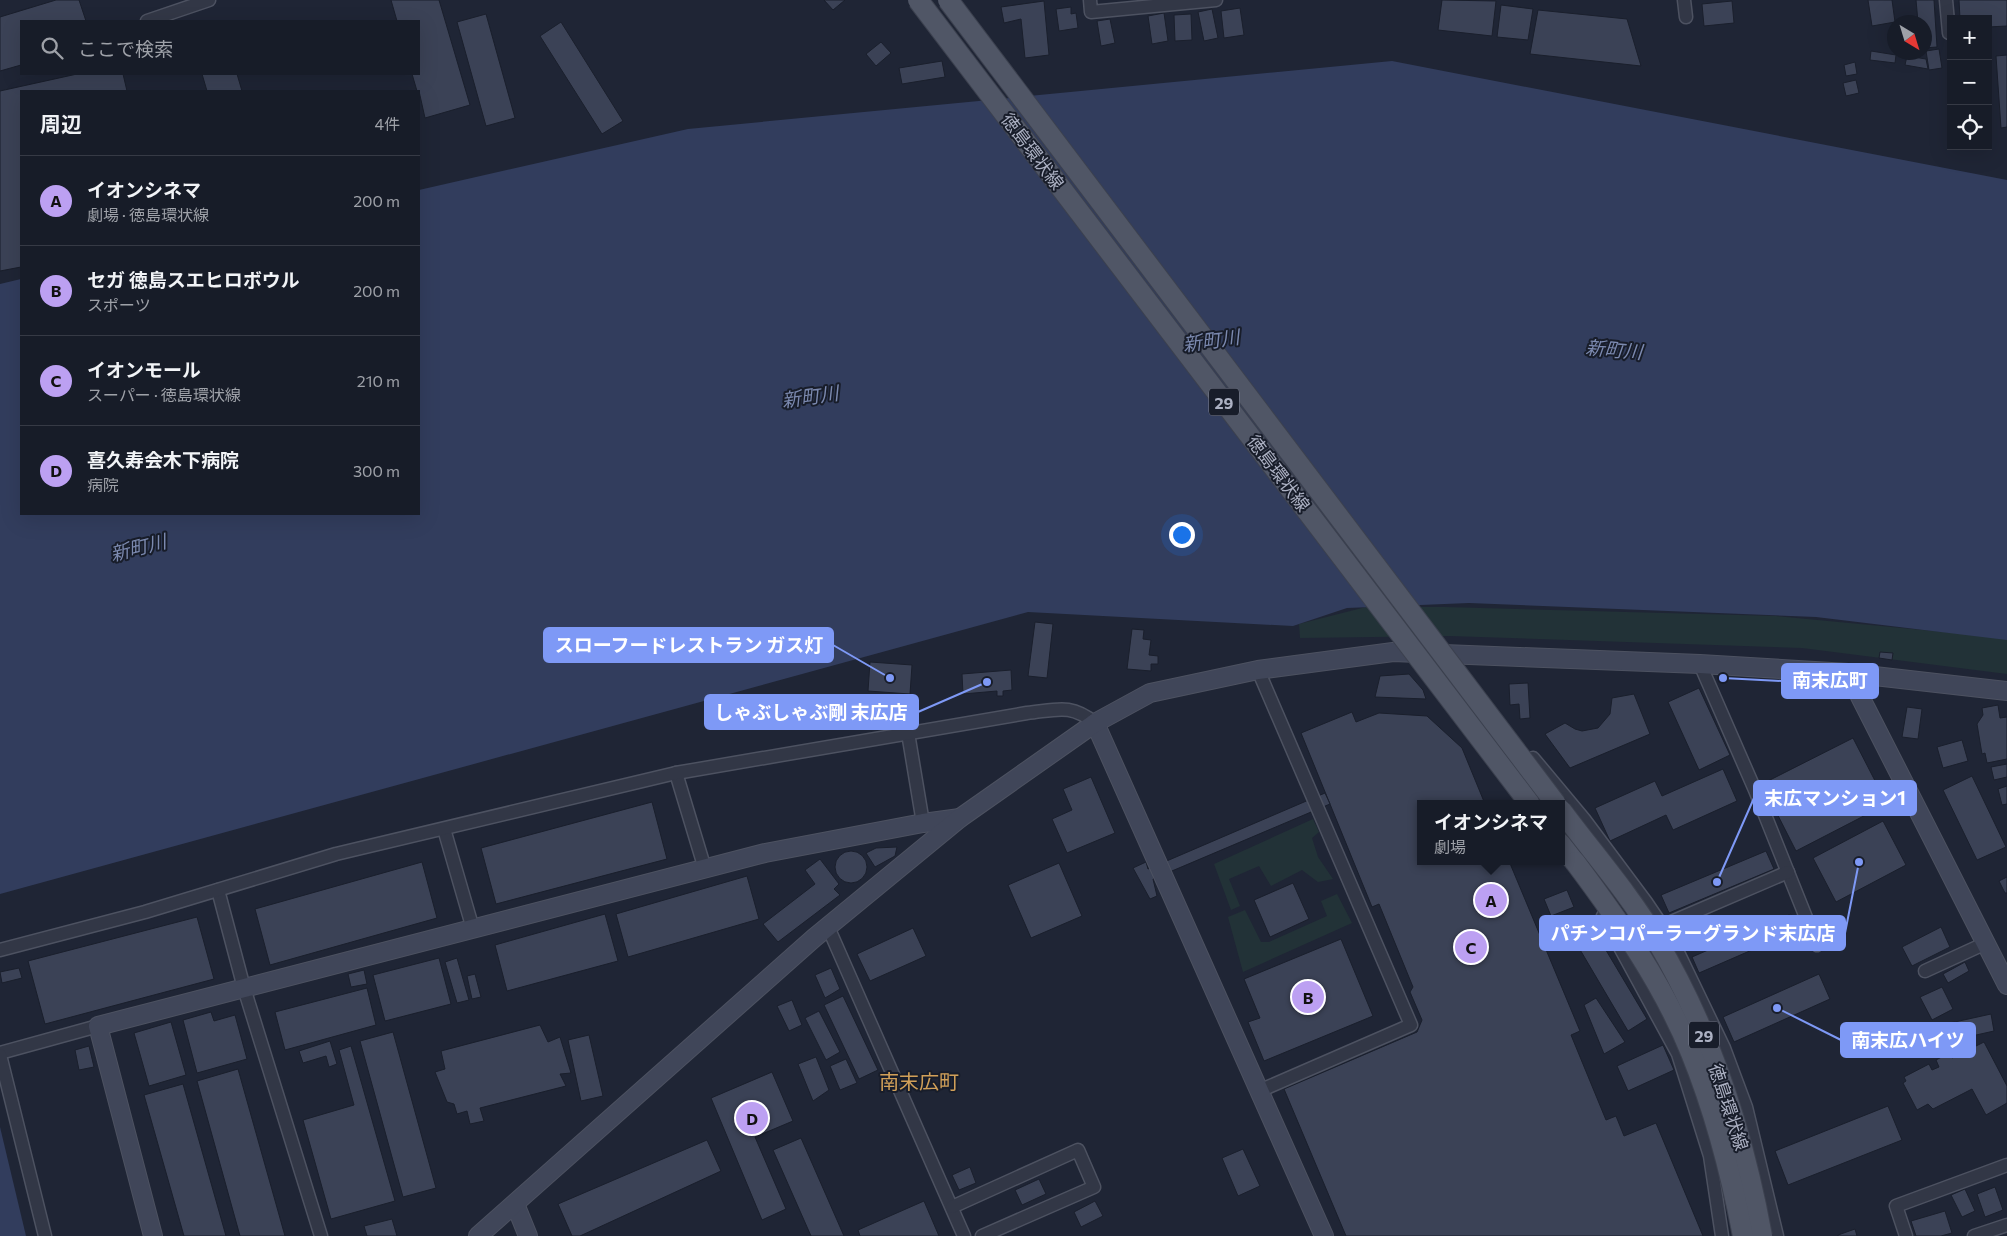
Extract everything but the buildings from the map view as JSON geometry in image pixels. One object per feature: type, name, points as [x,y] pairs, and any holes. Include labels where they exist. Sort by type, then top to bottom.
[{"type":"main road","name":"徳島環状線","points":[[918,0],[1527,800]]},
{"type":"main road","name":"徳島環状線","points":[[948,0],[1553,800]]},
{"type":"main road","name":"徳島環状線","points":[[1565,815],[1657,940],[1699,1022],[1721,1076],[1735,1118],[1762,1236]]},
{"type":"main road","name":"徳島環状線","points":[[1565,849],[1606,904],[1642,957],[1688,1045],[1720,1136],[1743,1236]]},
{"type":"street","points":[[150,20],[209,0]]},
{"type":"street","points":[[1090,0],[1091,12],[1216,0]]},
{"type":"street","points":[[1684,0],[1686,17]]},
{"type":"street","points":[[1946,0],[1947,15]]},
{"type":"street","points":[[478,1236],[828,927],[960,818],[1095,723],[1150,693],[1258,670],[1393,652],[1700,664],[1848,673],[2007,691]]},
{"type":"street","points":[[1436,654],[1530,754],[1584,819],[1646,902],[1672,942],[1724,1048],[1746,1107],[1776,1236]]},
{"type":"street","points":[[1700,664],[1817,945]]},
{"type":"street","points":[[1258,670],[1411,1025],[1259,1091]]},
{"type":"street","points":[[1848,673],[2007,985]]},
{"type":"street","points":[[1454,675],[1505,774],[1523,800]]},
{"type":"street","points":[[0,950],[145,912],[336,854],[676,773],[1027,713],[1069,709],[1084,714],[1095,723],[1324,1236]]},
{"type":"street","points":[[908,733],[923,822]]},
{"type":"street","points":[[676,773],[705,869]]},
{"type":"street","points":[[45,1236],[0,1054],[98,1026],[765,853],[923,822],[960,818]]},
{"type":"street","points":[[1565,835],[1584,819]]},
{"type":"street","points":[[444,829],[473,929]]},
{"type":"street","points":[[1565,859],[1606,920],[1678,1054],[1710,1156],[1722,1236]]},
{"type":"street","points":[[1662,926],[1788,872]]},
{"type":"street","points":[[218,890],[244,988],[321,1236]]},
{"type":"street","points":[[1606,920],[1646,902]]},
{"type":"street","points":[[828,927],[964,1236]]},
{"type":"street","points":[[1925,971],[1986,943]]},
{"type":"street","points":[[1655,1012],[1699,994]]},
{"type":"street","points":[[98,1026],[153,1236]]},
{"type":"street","points":[[1698,1116],[1746,1107]]},
{"type":"street","points":[[952,1207],[1078,1150],[1094,1187],[982,1236]]},
{"type":"street","points":[[1906,1236],[1896,1206],[2007,1165]]},
{"type":"street","points":[[515,1204],[528,1236]]},
{"type":"street","points":[[1718,1219],[1771,1213]]},
{"type":"street","points":[[1974,1236],[2007,1224]]},
{"type":"shaded area","points":[[1366,607],[1445,607],[1776,616],[2007,638],[2007,674],[1802,648],[1449,636],[1300,638],[1299,624]]},
{"type":"shaded area","points":[[1313,819],[1319,832],[1312,838],[1318,857],[1333,879],[1318,882],[1302,870],[1271,886],[1259,866],[1229,879],[1240,906],[1231,910],[1214,864]]},
{"type":"shaded area","points":[[1337,894],[1352,923],[1243,972],[1228,917],[1245,910],[1261,942],[1269,942],[1327,916],[1321,901]]},
{"type":"water","name":"新町川","points":[[1392,61],[2007,180],[2007,640],[1816,617],[1469,603],[1347,608],[1293,626],[1028,612],[0,894],[0,284],[20,279],[20,515],[420,515],[420,190],[688,129]]},
{"type":"water","points":[[0,1127],[26,1236],[0,1236]]},
{"type":"place","name":"スローフードレストラン ガス灯","points":[[890,678]]},
{"type":"place","name":"南末広町","points":[[1723,678]]},
{"type":"place","name":"しゃぶしゃぶ剛 末広店","points":[[987,682]]},
{"type":"place","name":"パチンコパーラーグランド末広店","points":[[1859,862]]},
{"type":"place","name":"末広マンション1","points":[[1717,882]]},
{"type":"place","name":"イオンシネマ","points":[[1491,900]]},
{"type":"place","name":"イオンモール","points":[[1471,947]]},
{"type":"place","name":"セガ 徳島スエヒロボウル","points":[[1308,997]]},
{"type":"place","name":"南末広ハイツ","points":[[1777,1008]]},
{"type":"place","name":"喜久寿会木下病院","points":[[752,1118]]},
{"type":"district","name":"南末広町","points":[[919,1081]]}]
